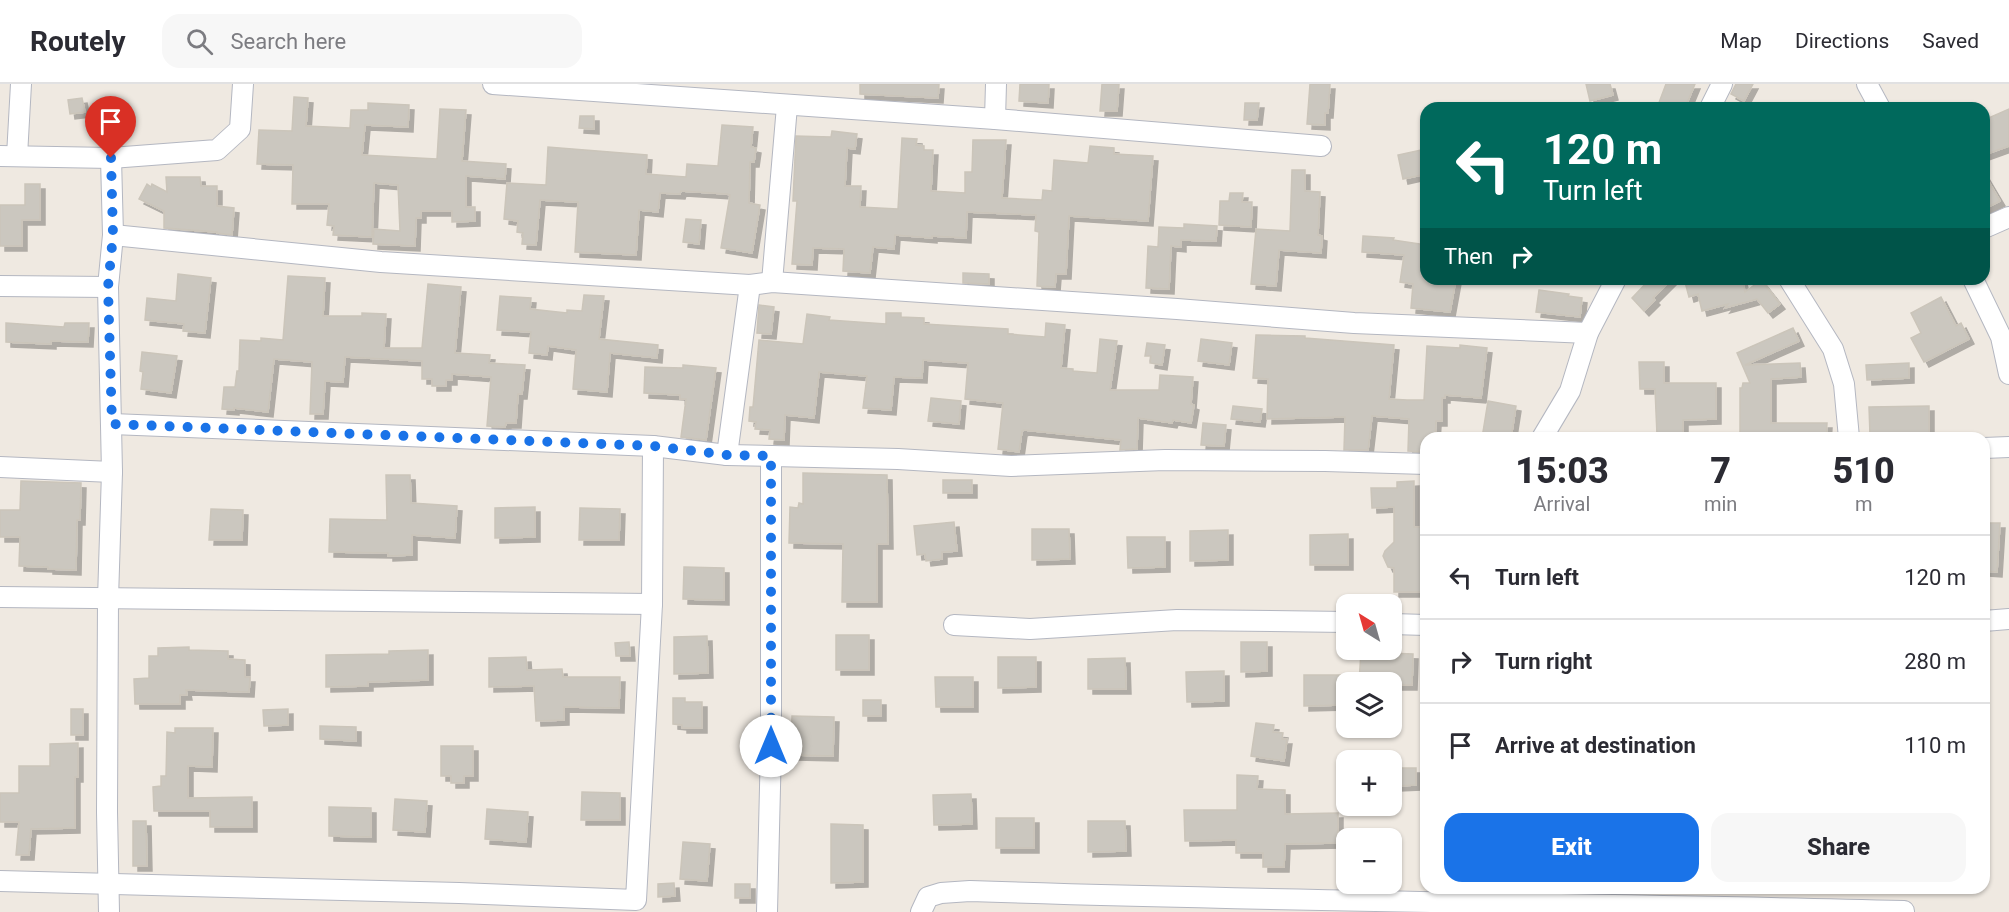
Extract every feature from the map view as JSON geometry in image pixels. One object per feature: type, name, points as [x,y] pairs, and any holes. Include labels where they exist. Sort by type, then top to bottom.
[{"type":"street","points":[[21,84],[9,156],[111,158],[217,150],[240,129],[243,84]]},
{"type":"street","points":[[493,84],[994,119],[1321,146]]},
{"type":"street","points":[[994,119],[996,84]]},
{"type":"street","points":[[1713,102],[1722,84]]},
{"type":"street","points":[[1867,84],[1877,102]]},
{"type":"street","points":[[772,282],[787,106]]},
{"type":"street","points":[[110,912],[107,812],[108,599],[112,472],[108,287],[113,235],[111,158]]},
{"type":"street","points":[[1990,225],[2009,217]]},
{"type":"street","points":[[113,235],[381,262],[750,285],[772,282],[1354,323],[1588,333]]},
{"type":"street","points":[[727,455],[750,285]]},
{"type":"street","points":[[1550,432],[1570,392],[1588,333],[1613,285]]},
{"type":"street","points":[[1793,285],[1833,349],[1844,384],[1848,432]]},
{"type":"street","points":[[1976,285],[2001,337],[2009,374]]},
{"type":"street","points":[[0,286],[108,287]]},
{"type":"street","points":[[112,424],[653,446],[727,455],[898,459],[1011,466],[1165,460],[1420,464]]},
{"type":"street","points":[[0,881],[636,900],[652,604],[653,446]]},
{"type":"street","points":[[1990,448],[2009,447]]},
{"type":"street","points":[[767,912],[771,746],[771,456]]},
{"type":"street","points":[[0,467],[112,472]]},
{"type":"street","points":[[0,597],[652,604]]},
{"type":"street","points":[[1990,620],[2008,616]]},
{"type":"street","points":[[954,625],[1030,629],[1177,620],[1336,622]]},
{"type":"street","points":[[1402,624],[1420,625]]},
{"type":"street","points":[[921,912],[928,897],[941,893],[970,891],[1181,899],[1446,901],[1904,911]]},
{"type":"building","points":[[860,84],[939,84],[938,98],[860,94]]},
{"type":"building","points":[[1020,84],[1049,84],[1048,103],[1019,101]]},
{"type":"building","points":[[1102,84],[1119,84],[1117,111],[1100,111]]},
{"type":"building","points":[[1310,84],[1330,84],[1325,125],[1307,124]]},
{"type":"building","points":[[1586,84],[1610,84],[1613,95],[1590,101]]},
{"type":"building","points":[[1666,84],[1695,84],[1688,102],[1659,102]]},
{"type":"building","points":[[1736,84],[1753,84],[1744,101],[1731,94]]},
{"type":"building","points":[[294,97],[308,98],[306,126],[350,128],[351,110],[368,110],[368,103],[409,105],[408,127],[365,125],[362,155],[437,159],[440,109],[466,110],[462,161],[506,164],[505,179],[466,176],[466,207],[475,207],[475,221],[452,222],[452,211],[421,211],[421,218],[416,218],[415,246],[373,244],[374,229],[400,231],[398,185],[374,183],[372,237],[333,235],[334,226],[327,225],[329,204],[292,204],[293,165],[257,164],[259,130],[292,131]]},
{"type":"building","points":[[82,98],[85,112],[70,114],[68,100]]},
{"type":"building","points":[[1245,103],[1259,103],[1257,120],[1244,120]]},
{"type":"building","points":[[2009,109],[2009,146],[1990,153],[1990,117]]},
{"type":"building","points":[[580,116],[594,116],[594,129],[579,128]]},
{"type":"building","points":[[98,125],[115,127],[115,140],[101,139]]},
{"type":"building","points":[[722,125],[753,127],[751,147],[756,148],[754,162],[750,162],[749,203],[760,205],[752,253],[721,248],[730,195],[727,194],[681,191],[680,194],[660,193],[658,212],[639,210],[636,255],[575,252],[578,202],[540,200],[536,245],[522,244],[523,233],[517,232],[518,221],[504,219],[507,183],[546,185],[548,147],[647,155],[646,174],[686,177],[687,164],[718,166]]},
{"type":"building","points":[[832,131],[857,134],[855,149],[847,148],[845,186],[861,186],[860,207],[898,209],[902,138],[917,139],[916,145],[924,146],[924,150],[933,150],[931,191],[965,193],[965,172],[972,172],[973,140],[1006,140],[1002,198],[1042,200],[1043,190],[1052,191],[1054,160],[1088,163],[1090,146],[1114,148],[1114,154],[1153,156],[1148,221],[1069,216],[1066,274],[1056,274],[1055,287],[1037,286],[1039,232],[1035,231],[1036,215],[967,212],[966,238],[895,235],[894,249],[873,247],[870,273],[843,271],[844,249],[813,248],[812,265],[792,264],[797,201],[793,201],[796,136],[831,137]]},
{"type":"building","points":[[1420,150],[1420,175],[1403,179],[1398,155]]},
{"type":"building","points":[[1292,170],[1305,170],[1305,191],[1320,192],[1318,235],[1322,236],[1321,253],[1279,250],[1276,286],[1251,284],[1256,229],[1290,231]]},
{"type":"building","points":[[166,177],[200,177],[201,186],[217,186],[217,206],[234,208],[232,235],[164,228],[164,211],[139,199],[147,184],[151,187],[152,184],[167,192]]},
{"type":"building","points":[[25,184],[40,184],[40,220],[22,220],[22,246],[0,246],[0,205],[25,205]]},
{"type":"building","points":[[1990,184],[2000,201],[1990,206]]},
{"type":"building","points":[[1230,193],[1243,193],[1242,202],[1252,202],[1251,227],[1219,225],[1220,201],[1229,201]]},
{"type":"building","points":[[686,219],[701,220],[699,244],[683,242]]},
{"type":"building","points":[[1184,224],[1217,226],[1216,241],[1181,240],[1181,247],[1171,246],[1169,289],[1146,288],[1148,246],[1158,247],[1159,227],[1184,228]]},
{"type":"building","points":[[1363,236],[1394,238],[1393,240],[1420,244],[1420,285],[1455,285],[1450,312],[1411,308],[1413,284],[1400,282],[1404,255],[1362,252]]},
{"type":"building","points":[[963,273],[989,274],[989,284],[963,283]]},
{"type":"building","points":[[178,274],[211,278],[205,333],[183,331],[184,324],[145,320],[147,298],[176,301]]},
{"type":"building","points":[[288,276],[325,278],[323,316],[386,314],[384,348],[422,348],[428,284],[461,287],[455,353],[490,355],[489,363],[525,365],[522,394],[518,394],[516,423],[506,423],[505,427],[487,426],[491,377],[452,374],[452,380],[446,380],[446,386],[432,386],[432,379],[422,379],[422,361],[345,357],[343,382],[325,381],[323,414],[310,414],[312,362],[274,359],[268,412],[222,409],[224,387],[235,387],[237,371],[239,371],[240,340],[261,341],[261,338],[283,340]]},
{"type":"building","points":[[1644,285],[1666,285],[1644,311],[1632,298]]},
{"type":"building","points":[[1686,285],[1743,285],[1745,292],[1754,285],[1765,285],[1780,304],[1768,313],[1757,299],[1725,308],[1728,304],[1702,311],[1698,294],[1689,297]]},
{"type":"building","points":[[1539,290],[1582,298],[1580,317],[1536,312]]},
{"type":"building","points":[[584,295],[604,296],[599,339],[658,345],[657,358],[610,353],[607,392],[573,389],[576,350],[548,346],[547,355],[529,353],[531,332],[497,330],[500,296],[531,298],[530,309],[567,313],[567,310],[582,311]]},
{"type":"building","points":[[1941,297],[1956,326],[1961,323],[1969,339],[1924,362],[1911,338],[1921,333],[1911,313]]},
{"type":"building","points":[[759,305],[774,307],[771,334],[757,333]]},
{"type":"building","points":[[886,313],[901,313],[901,317],[924,318],[924,324],[1008,329],[1008,334],[1045,337],[1046,323],[1065,325],[1061,368],[1073,369],[1073,371],[1097,373],[1100,339],[1117,341],[1110,390],[1159,390],[1160,375],[1193,377],[1191,404],[1194,405],[1191,423],[1138,418],[1137,449],[1120,450],[1121,440],[1024,430],[1019,452],[998,449],[1003,403],[965,399],[968,363],[923,360],[922,378],[894,377],[891,410],[863,408],[867,376],[819,372],[814,418],[785,415],[784,440],[769,439],[770,430],[755,429],[756,422],[749,421],[750,407],[753,407],[759,340],[803,344],[807,314],[830,317],[829,320],[886,324]]},
{"type":"building","points":[[6,323],[64,327],[65,323],[89,323],[88,342],[51,341],[51,344],[6,342]]},
{"type":"building","points":[[1793,328],[1799,341],[1745,365],[1800,363],[1801,377],[1771,379],[1771,423],[1827,423],[1826,432],[1740,432],[1740,388],[1743,383],[1750,383],[1737,353]]},
{"type":"building","points":[[1256,335],[1305,336],[1305,338],[1394,345],[1389,399],[1424,400],[1427,346],[1460,348],[1460,345],[1487,348],[1481,398],[1445,395],[1445,398],[1442,398],[1442,421],[1436,421],[1435,432],[1420,432],[1420,452],[1408,451],[1409,419],[1372,416],[1368,450],[1344,450],[1345,417],[1267,419],[1268,379],[1253,378]]},
{"type":"building","points":[[1201,339],[1232,343],[1229,365],[1198,361]]},
{"type":"building","points":[[1147,343],[1165,345],[1162,365],[1150,363],[1151,356],[1145,356]]},
{"type":"building","points":[[142,352],[177,356],[171,393],[141,389]]},
{"type":"building","points":[[1639,362],[1664,362],[1664,383],[1716,383],[1716,419],[1683,420],[1683,432],[1657,432],[1655,389],[1640,389]]},
{"type":"building","points":[[1909,363],[1909,378],[1867,380],[1866,365]]},
{"type":"building","points":[[683,365],[716,368],[706,440],[681,437],[686,399],[680,399],[680,395],[644,393],[645,367],[683,368]]},
{"type":"building","points":[[931,398],[961,401],[959,424],[928,421]]},
{"type":"building","points":[[1488,401],[1516,406],[1512,432],[1483,432]]},
{"type":"building","points":[[1233,406],[1262,409],[1260,422],[1231,419]]},
{"type":"building","points":[[1929,406],[1929,432],[1870,432],[1869,407]]},
{"type":"building","points":[[1203,423],[1226,425],[1224,446],[1201,445]]},
{"type":"building","points":[[803,473],[887,475],[888,544],[877,544],[877,602],[842,602],[843,544],[789,543],[790,507],[798,508],[799,503],[803,504]]},
{"type":"building","points":[[386,475],[410,475],[411,503],[457,506],[455,538],[412,535],[412,555],[388,556],[388,553],[329,552],[330,519],[387,520]]},
{"type":"building","points":[[943,480],[972,480],[972,493],[943,493]]},
{"type":"building","points":[[21,481],[81,483],[80,520],[77,520],[76,570],[19,566],[20,537],[0,537],[0,510],[20,510]]},
{"type":"building","points":[[1414,481],[1414,527],[1420,527],[1420,592],[1394,592],[1394,568],[1388,567],[1383,556],[1394,542],[1394,507],[1372,508],[1371,488],[1397,488],[1397,482]]},
{"type":"building","points":[[535,507],[535,537],[495,538],[495,508]]},
{"type":"building","points":[[580,508],[620,509],[619,540],[579,540]]},
{"type":"building","points":[[211,509],[243,510],[242,540],[209,540]]},
{"type":"building","points":[[954,522],[957,551],[942,552],[942,559],[926,561],[925,554],[917,555],[914,526]]},
{"type":"building","points":[[1990,523],[2000,523],[1997,572],[1990,571]]},
{"type":"building","points":[[1032,529],[1069,529],[1070,559],[1032,560]]},
{"type":"building","points":[[1228,530],[1228,560],[1190,561],[1190,531]]},
{"type":"building","points":[[1348,534],[1348,565],[1310,565],[1310,535]]},
{"type":"building","points":[[1127,537],[1165,537],[1165,567],[1128,568]]},
{"type":"building","points":[[684,567],[724,568],[724,600],[683,599]]},
{"type":"building","points":[[836,635],[869,635],[869,670],[836,670]]},
{"type":"building","points":[[707,636],[708,673],[674,674],[674,637]]},
{"type":"building","points":[[629,642],[630,656],[616,656],[615,643]]},
{"type":"building","points":[[1241,642],[1267,642],[1267,671],[1241,672]]},
{"type":"building","points":[[189,647],[189,650],[228,651],[228,659],[245,660],[245,677],[250,677],[249,692],[186,690],[187,695],[180,695],[180,704],[135,704],[134,679],[149,678],[149,656],[158,656],[158,648]]},
{"type":"building","points":[[428,650],[428,680],[368,682],[368,686],[326,687],[326,655],[389,654],[389,651]]},
{"type":"building","points":[[1402,654],[1413,654],[1412,685],[1402,685],[1402,672],[1360,672],[1360,660],[1402,660]]},
{"type":"building","points":[[526,657],[527,670],[562,669],[563,677],[620,677],[619,708],[564,707],[564,720],[536,721],[534,686],[489,687],[489,658]]},
{"type":"building","points":[[998,657],[1036,657],[1036,687],[998,688]]},
{"type":"building","points":[[1125,658],[1126,689],[1088,689],[1088,659]]},
{"type":"building","points":[[1224,671],[1224,701],[1187,702],[1186,672]]},
{"type":"building","points":[[1304,675],[1336,675],[1336,705],[1304,706]]},
{"type":"building","points":[[935,677],[973,677],[973,707],[936,707]]},
{"type":"building","points":[[673,698],[685,698],[685,702],[702,702],[702,728],[682,728],[682,725],[673,724]]},
{"type":"building","points":[[863,700],[881,700],[881,716],[863,716]]},
{"type":"building","points":[[71,709],[83,709],[83,735],[71,735]]},
{"type":"building","points":[[288,709],[288,725],[264,726],[263,710]]},
{"type":"building","points":[[792,716],[834,717],[833,756],[791,755]]},
{"type":"building","points":[[1256,723],[1274,725],[1273,732],[1283,733],[1282,739],[1287,739],[1284,761],[1251,756]]},
{"type":"building","points":[[320,726],[356,727],[356,741],[320,739]]},
{"type":"building","points":[[175,728],[213,728],[212,767],[188,766],[188,798],[252,797],[252,827],[210,827],[210,811],[154,811],[153,787],[161,786],[161,776],[166,776],[167,732],[175,733]]},
{"type":"building","points":[[78,743],[75,828],[31,829],[29,855],[16,855],[19,822],[0,822],[0,793],[19,793],[19,766],[50,766],[50,744]]},
{"type":"building","points":[[441,746],[473,746],[473,776],[464,776],[464,783],[451,783],[451,776],[441,776]]},
{"type":"building","points":[[1402,768],[1416,768],[1416,785],[1402,786]]},
{"type":"building","points":[[1237,775],[1258,776],[1257,789],[1285,790],[1285,814],[1336,813],[1338,828],[1336,828],[1336,843],[1285,844],[1284,867],[1263,867],[1263,853],[1236,853],[1236,840],[1185,841],[1184,810],[1237,810]]},
{"type":"building","points":[[582,792],[620,793],[620,820],[581,820]]},
{"type":"building","points":[[971,794],[972,824],[934,825],[933,795]]},
{"type":"building","points":[[395,799],[427,801],[425,832],[393,830]]},
{"type":"building","points":[[329,807],[371,808],[371,837],[329,836]]},
{"type":"building","points":[[487,809],[528,812],[526,842],[485,839]]},
{"type":"building","points":[[996,818],[1034,818],[1034,848],[996,848]]},
{"type":"building","points":[[133,821],[146,821],[147,866],[133,866]]},
{"type":"building","points":[[1088,821],[1125,821],[1126,851],[1088,852]]},
{"type":"building","points":[[831,824],[863,825],[863,882],[831,883]]},
{"type":"building","points":[[683,842],[710,844],[707,881],[680,879]]},
{"type":"building","points":[[674,883],[675,896],[658,897],[658,884]]},
{"type":"building","points":[[735,884],[750,884],[750,898],[735,898]]},
{"type":"route","points":[[111,158],[113,235],[108,287],[112,424],[653,446],[727,455],[771,456],[771,746]]}]
